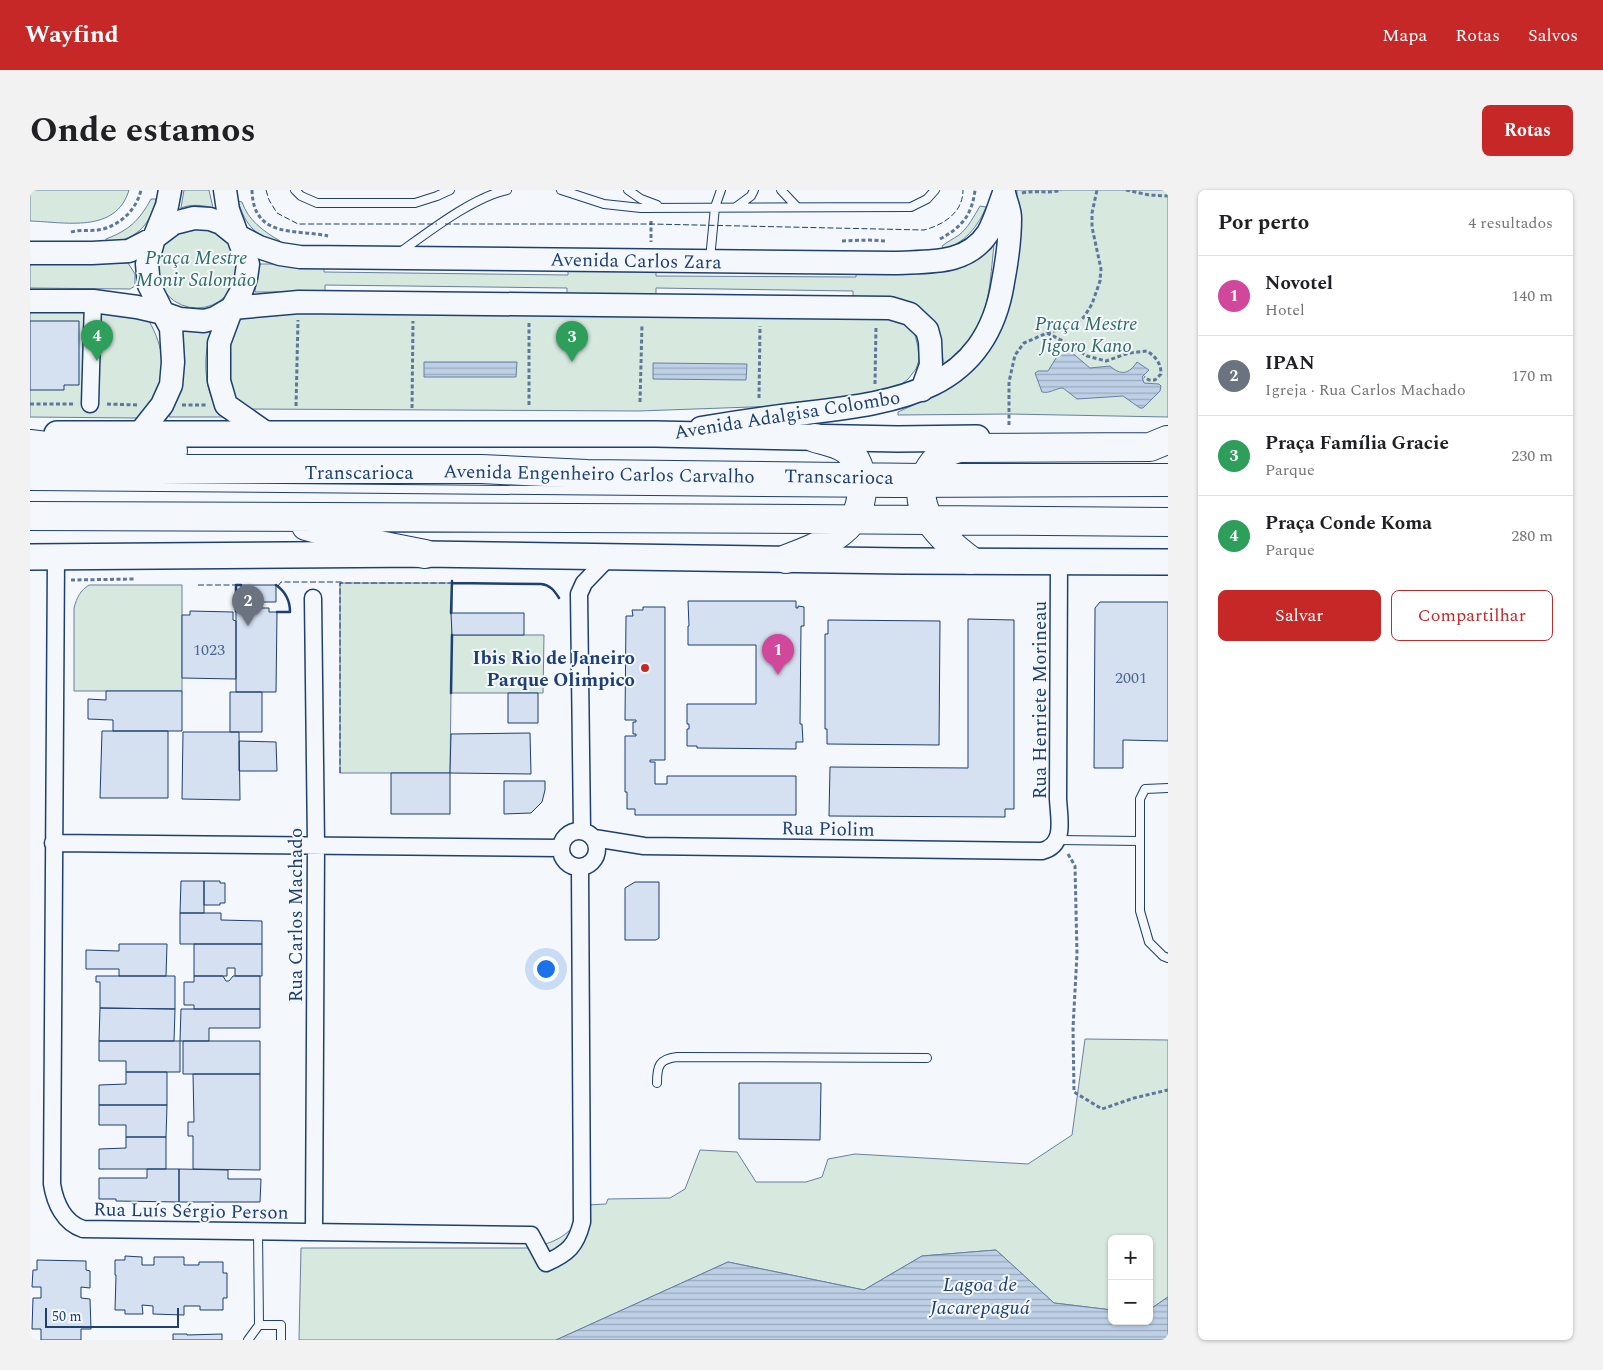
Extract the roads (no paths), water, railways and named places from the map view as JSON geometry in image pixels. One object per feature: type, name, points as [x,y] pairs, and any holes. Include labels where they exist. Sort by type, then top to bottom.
[{"type":"highway","points":[[786,559],[829,539],[859,501],[854,457],[847,449],[841,446],[815,438]]},
{"type":"highway","points":[[970,560],[954,548],[925,502],[935,461],[944,453],[959,448],[1150,447],[1168,440]]},
{"type":"highway","points":[[30,444],[448,461],[481,469]]},
{"type":"highway","name":"Avenida Engenheiro Carlos Carvalho","points":[[30,469],[481,469],[587,474],[859,501],[925,502],[1168,478]]},
{"type":"highway","name":"Avenida Engenheiro Carlos Carvalho","points":[[30,516],[250,516],[859,501],[925,502],[1168,522]]},
{"type":"highway","points":[[250,516],[296,523],[369,543],[425,554]]},
{"type":"main road","name":"Avenida Engenheiro Carlos Carvalho","points":[[30,434],[655,434],[815,438],[1168,440]]},
{"type":"main road","points":[[30,557],[425,554],[1168,562]]},
{"type":"street","points":[[139,434],[162,405],[171,385],[173,362],[171,328],[149,285],[147,264],[154,238],[167,206],[170,190]]},
{"type":"street","points":[[225,190],[228,210],[248,264],[241,292],[232,308],[218,344],[219,381],[226,405],[266,433]]},
{"type":"street","name":"Avenida Carlos Zara","points":[[236,235],[280,254],[300,257],[394,256],[651,247],[710,260],[894,263],[938,260],[961,256],[979,243],[988,232],[1008,192]]},
{"type":"street","name":"Avenida Adalgisa Colombo","points":[[655,434],[770,417],[856,407],[898,398],[922,390],[942,380],[960,367],[978,347],[992,323],[1002,293],[1008,255],[1010,216],[1008,192]]},
{"type":"street","points":[[30,253],[128,251],[154,238],[174,223],[194,218],[221,223],[236,235]]},
{"type":"street","points":[[30,301],[93,301],[164,312],[180,319],[204,322],[232,308],[299,302],[890,308],[910,314],[927,330],[930,341],[931,365],[922,390]]},
{"type":"street","points":[[90,404],[93,301]]},
{"type":"street","points":[[588,834],[574,831],[563,841],[562,854],[565,861],[570,865],[580,868],[590,864],[598,852],[597,845],[588,834],[580,594],[584,582],[610,556]]},
{"type":"street","name":"Rua Luís Sérgio Person","points":[[56,557],[52,1184],[58,1206],[70,1222],[76,1226],[83,1229],[531,1235],[546,1263],[568,1251],[578,1237],[582,1222],[580,868]]},
{"type":"street","name":"Rua Henriete Morineau","points":[[1058,840],[1060,828],[1058,799],[1059,561]]},
{"type":"street","name":"Rua Carlos Machado","points":[[313,598],[316,845],[314,1232]]},
{"type":"street","name":"Rua Piolim","points":[[588,834],[644,846],[1042,851],[1051,849],[1058,840]]},
{"type":"street","points":[[53,843],[561,848]]},
{"type":"lane","points":[[295,190],[301,196],[317,202],[415,202],[447,191]]},
{"type":"lane","points":[[394,256],[449,218],[485,198],[506,190]]},
{"type":"lane","points":[[561,190],[604,204],[651,208],[911,207],[927,199],[934,190]]},
{"type":"lane","points":[[628,190],[640,199],[664,208]]},
{"type":"lane","points":[[710,260],[715,207],[721,190]]},
{"type":"lane","points":[[736,207],[751,196],[754,190]]},
{"type":"lane","points":[[781,190],[797,207]]},
{"type":"lane","name":"Transcarioca","points":[[30,486],[859,501]]},
{"type":"lane","points":[[925,502],[1168,492]]},
{"type":"lane","points":[[1168,788],[1146,789],[1140,799],[1140,911],[1149,942],[1163,956],[1168,958]]},
{"type":"lane","points":[[1058,840],[1140,842]]},
{"type":"lane","points":[[657,1083],[659,1066],[663,1061],[677,1057],[927,1058]]},
{"type":"lane","points":[[248,1340],[259,1325],[258,1231]]},
{"type":"lane","points":[[259,1325],[281,1325],[281,1340]]},
{"type":"water","points":[[1063,349],[1070,351],[1090,368],[1110,366],[1118,371],[1125,372],[1131,369],[1137,362],[1149,370],[1142,377],[1144,383],[1159,384],[1161,386],[1160,391],[1143,408],[1140,408],[1123,396],[1077,399],[1063,388],[1042,392],[1035,373],[1038,371],[1048,371]]},
{"type":"water","points":[[424,362],[517,362],[516,377],[424,377]]},
{"type":"water","points":[[653,363],[747,364],[746,380],[653,379]]},
{"type":"water","name":"Lagoa de Jacarepaguá","points":[[996,1250],[1054,1303],[1108,1310],[1108,1325],[1153,1325],[1153,1307],[1168,1297],[1168,1340],[556,1340],[728,1262],[864,1290],[922,1256]]},
{"type":"place","name":"Praça Conde Koma","points":[[97,361]]},
{"type":"place","name":"Praça Família Gracie","points":[[572,362]]},
{"type":"place","name":"IPAN","points":[[248,626]]},
{"type":"place","name":"Ibis Rio de Janeiro Parque Olimpico","points":[[645,668]]},
{"type":"place","name":"Novotel","points":[[778,675]]},
{"type":"park label","name":"Praça Mestre Monir Salomão","points":[[196,268]]},
{"type":"park label","name":"Praça Mestre Jigoro Kano","points":[[1086,334]]}]
